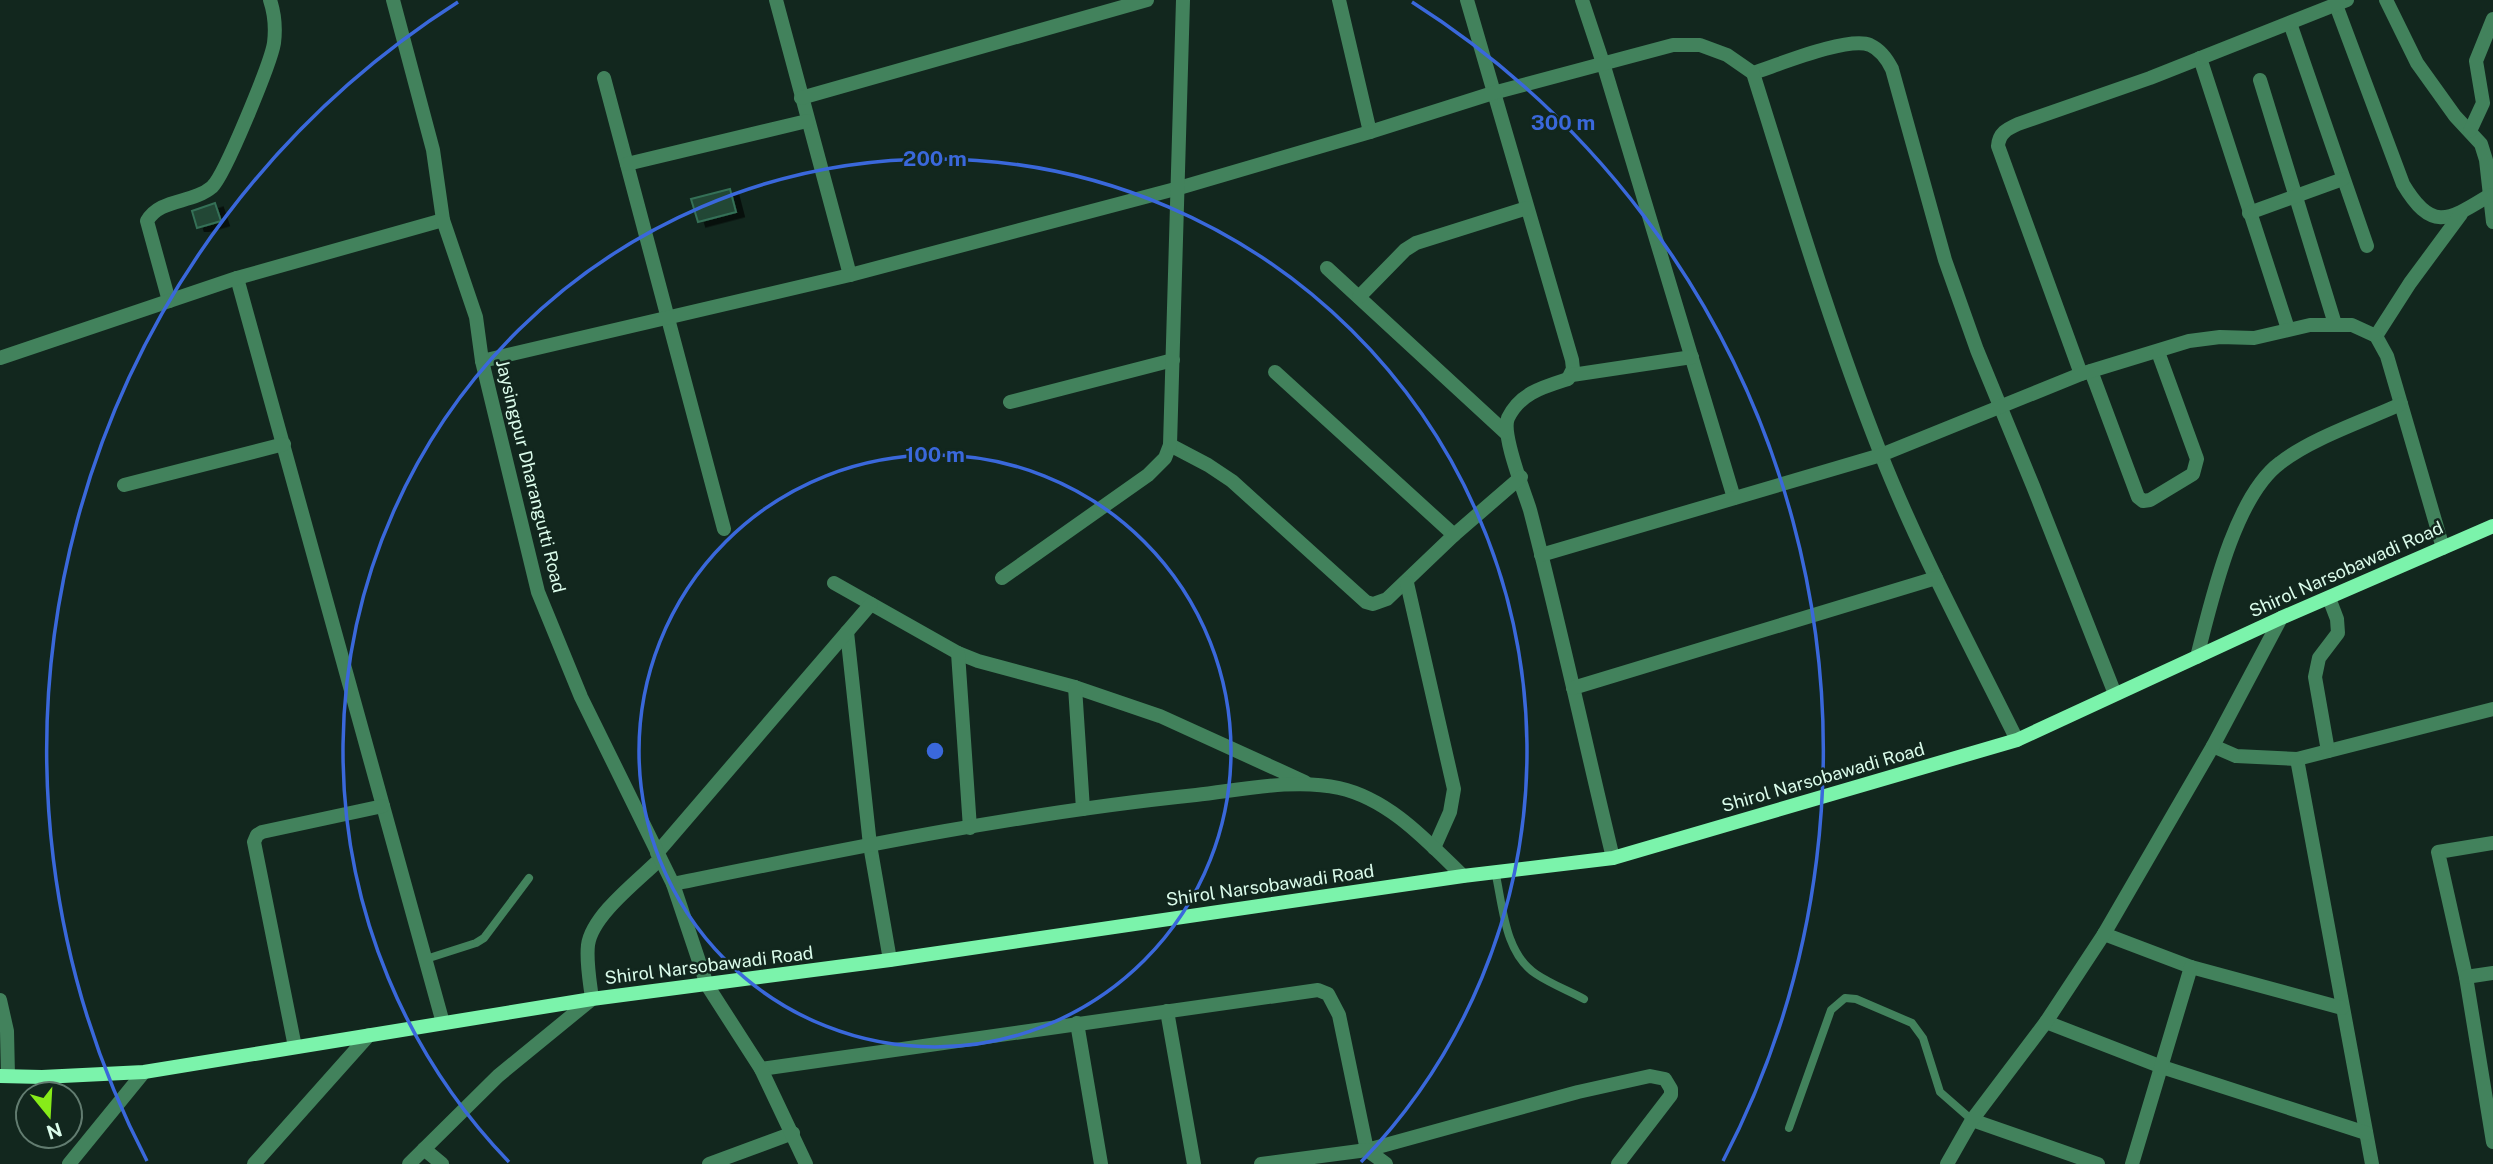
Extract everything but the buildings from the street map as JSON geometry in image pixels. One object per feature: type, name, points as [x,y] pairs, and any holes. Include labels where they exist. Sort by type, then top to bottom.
[{"type":"main road","name":"Shirol Narsobawadi Road","points":[[4,1076],[144,1072],[592,999],[891,960],[1495,871],[1613,858],[2017,740],[2281,618],[2493,526]]},
{"type":"street","points":[[169,301],[147,221],[155,209],[198,196],[216,182],[233,151],[274,46],[275,16],[271,0]]},
{"type":"street","name":"Jaysingpur Dharangutti Road","points":[[393,0],[433,150],[443,220],[477,317],[482,360],[538,592],[581,697],[673,884],[707,985],[761,1069],[806,1164]]},
{"type":"street","points":[[776,0],[850,275]]},
{"type":"street","points":[[801,98],[1147,0]]},
{"type":"street","points":[[1002,578],[1147,475],[1165,458],[1170,445],[1184,0]]},
{"type":"street","points":[[1339,0],[1370,132]]},
{"type":"street","points":[[1466,0],[1572,360],[1572,374],[1568,379],[1526,395],[1507,419],[1506,433],[1521,477],[1541,555],[1613,858]]},
{"type":"street","points":[[1582,0],[1734,498]]},
{"type":"street","points":[[2386,0],[2417,63],[2455,116],[2481,144],[2486,160],[2493,222]]},
{"type":"street","points":[[2158,352],[2197,459],[2197,466],[2193,474],[2150,500],[2143,501],[2138,497],[2086,373],[1998,146],[1999,138],[2007,129],[2138,83],[2342,2],[2403,184],[2413,201],[2427,213],[2442,219],[2451,218],[2490,195]]},
{"type":"street","points":[[2470,131],[2483,103],[2476,61],[2493,19]]},
{"type":"street","points":[[2290,23],[2367,246]]},
{"type":"street","points":[[1754,73],[1829,48],[1857,44],[1869,45],[1885,55],[1892,69],[1945,260],[1977,349],[2115,694]]},
{"type":"street","points":[[482,360],[850,275],[1179,188],[1493,93],[1603,63],[1673,45],[1700,45],[1727,55],[1754,73],[1835,334],[1881,455],[1936,578],[2017,740]]},
{"type":"street","points":[[2200,58],[2288,329]]},
{"type":"street","points":[[604,78],[724,529]]},
{"type":"street","points":[[2260,80],[2335,324]]},
{"type":"street","points":[[627,163],[807,121]]},
{"type":"street","points":[[2249,213],[2343,179]]},
{"type":"street","points":[[1359,297],[1405,250],[1416,243],[1527,208]]},
{"type":"street","points":[[2376,336],[2410,283],[2463,211]]},
{"type":"street","points":[[0,358],[237,278],[443,220]]},
{"type":"street","points":[[1327,268],[1506,433]]},
{"type":"street","points":[[237,278],[443,1023]]},
{"type":"street","points":[[1541,555],[1881,455],[2086,373],[2203,338],[2254,338],[2309,325],[2335,324],[2352,325],[2376,336],[2387,356],[2443,548]]},
{"type":"street","points":[[1572,374],[1692,357]]},
{"type":"street","points":[[1010,402],[1173,360]]},
{"type":"street","points":[[1275,372],[1454,535]]},
{"type":"street","points":[[2197,657],[2220,570],[2251,496],[2264,476],[2302,449],[2401,404]]},
{"type":"street","points":[[124,485],[284,444]]},
{"type":"street","points":[[1170,445],[1232,481],[1366,602],[1380,603],[1406,583],[1454,535],[1521,477]]},
{"type":"street","points":[[1573,688],[1936,578]]},
{"type":"street","points":[[834,583],[958,653],[978,661],[1075,687],[1160,716],[1307,783]]},
{"type":"street","points":[[1406,583],[1454,789],[1450,812],[1434,848]]},
{"type":"street","points":[[2328,751],[2315,677],[2319,658],[2339,633],[2329,598]]},
{"type":"street","points":[[409,1164],[498,1076],[592,999],[588,953],[591,932],[600,919],[659,856],[871,604]]},
{"type":"street","points":[[1948,1164],[1972,1120],[2046,1022],[2104,934],[2213,746],[2281,618]]},
{"type":"street","points":[[847,632],[870,845],[891,960]]},
{"type":"street","points":[[958,653],[970,828]]},
{"type":"street","points":[[1075,687],[1083,809]]},
{"type":"street","points":[[2213,746],[2236,756],[2297,759],[2493,709]]},
{"type":"street","points":[[2297,759],[2372,1164]]},
{"type":"street","points":[[673,884],[870,845],[1083,809],[1307,783],[1339,788],[1371,798],[1423,836],[1463,876]]},
{"type":"street","points":[[295,1047],[254,842],[257,835],[383,806]]},
{"type":"street","points":[[2493,843],[2438,852],[2466,977],[2493,1142]]},
{"type":"street","points":[[2104,934],[2191,967],[2342,1008]]},
{"type":"street","points":[[2132,1164],[2191,967]]},
{"type":"street","points":[[2466,977],[2493,973]]},
{"type":"street","points":[[761,1069],[1318,990],[1328,994],[1339,1015],[1367,1150],[1386,1164]]},
{"type":"street","points":[[0,1000],[7,1031],[4,1076]]},
{"type":"street","points":[[1167,1011],[1194,1164]]},
{"type":"street","points":[[2046,1022],[2162,1067],[2365,1133]]},
{"type":"street","points":[[1077,1023],[1101,1164]]},
{"type":"street","points":[[254,1164],[369,1035]]},
{"type":"street","points":[[69,1164],[144,1072]]},
{"type":"street","points":[[1261,1164],[1367,1150],[1590,1090],[1650,1076],[1665,1079],[1671,1088],[1671,1095],[1618,1164]]},
{"type":"street","points":[[1972,1120],[2098,1164]]},
{"type":"street","points":[[709,1164],[793,1133]]},
{"type":"street","points":[[424,1149],[442,1164]]},
{"type":"lane","points":[[1495,871],[1514,951],[1536,974],[1584,999]]},
{"type":"lane","points":[[425,959],[484,938],[529,878]]},
{"type":"lane","points":[[1789,1128],[1831,1010],[1845,998],[1856,999],[1912,1023],[1923,1038],[1940,1092],[1972,1120]]}]
